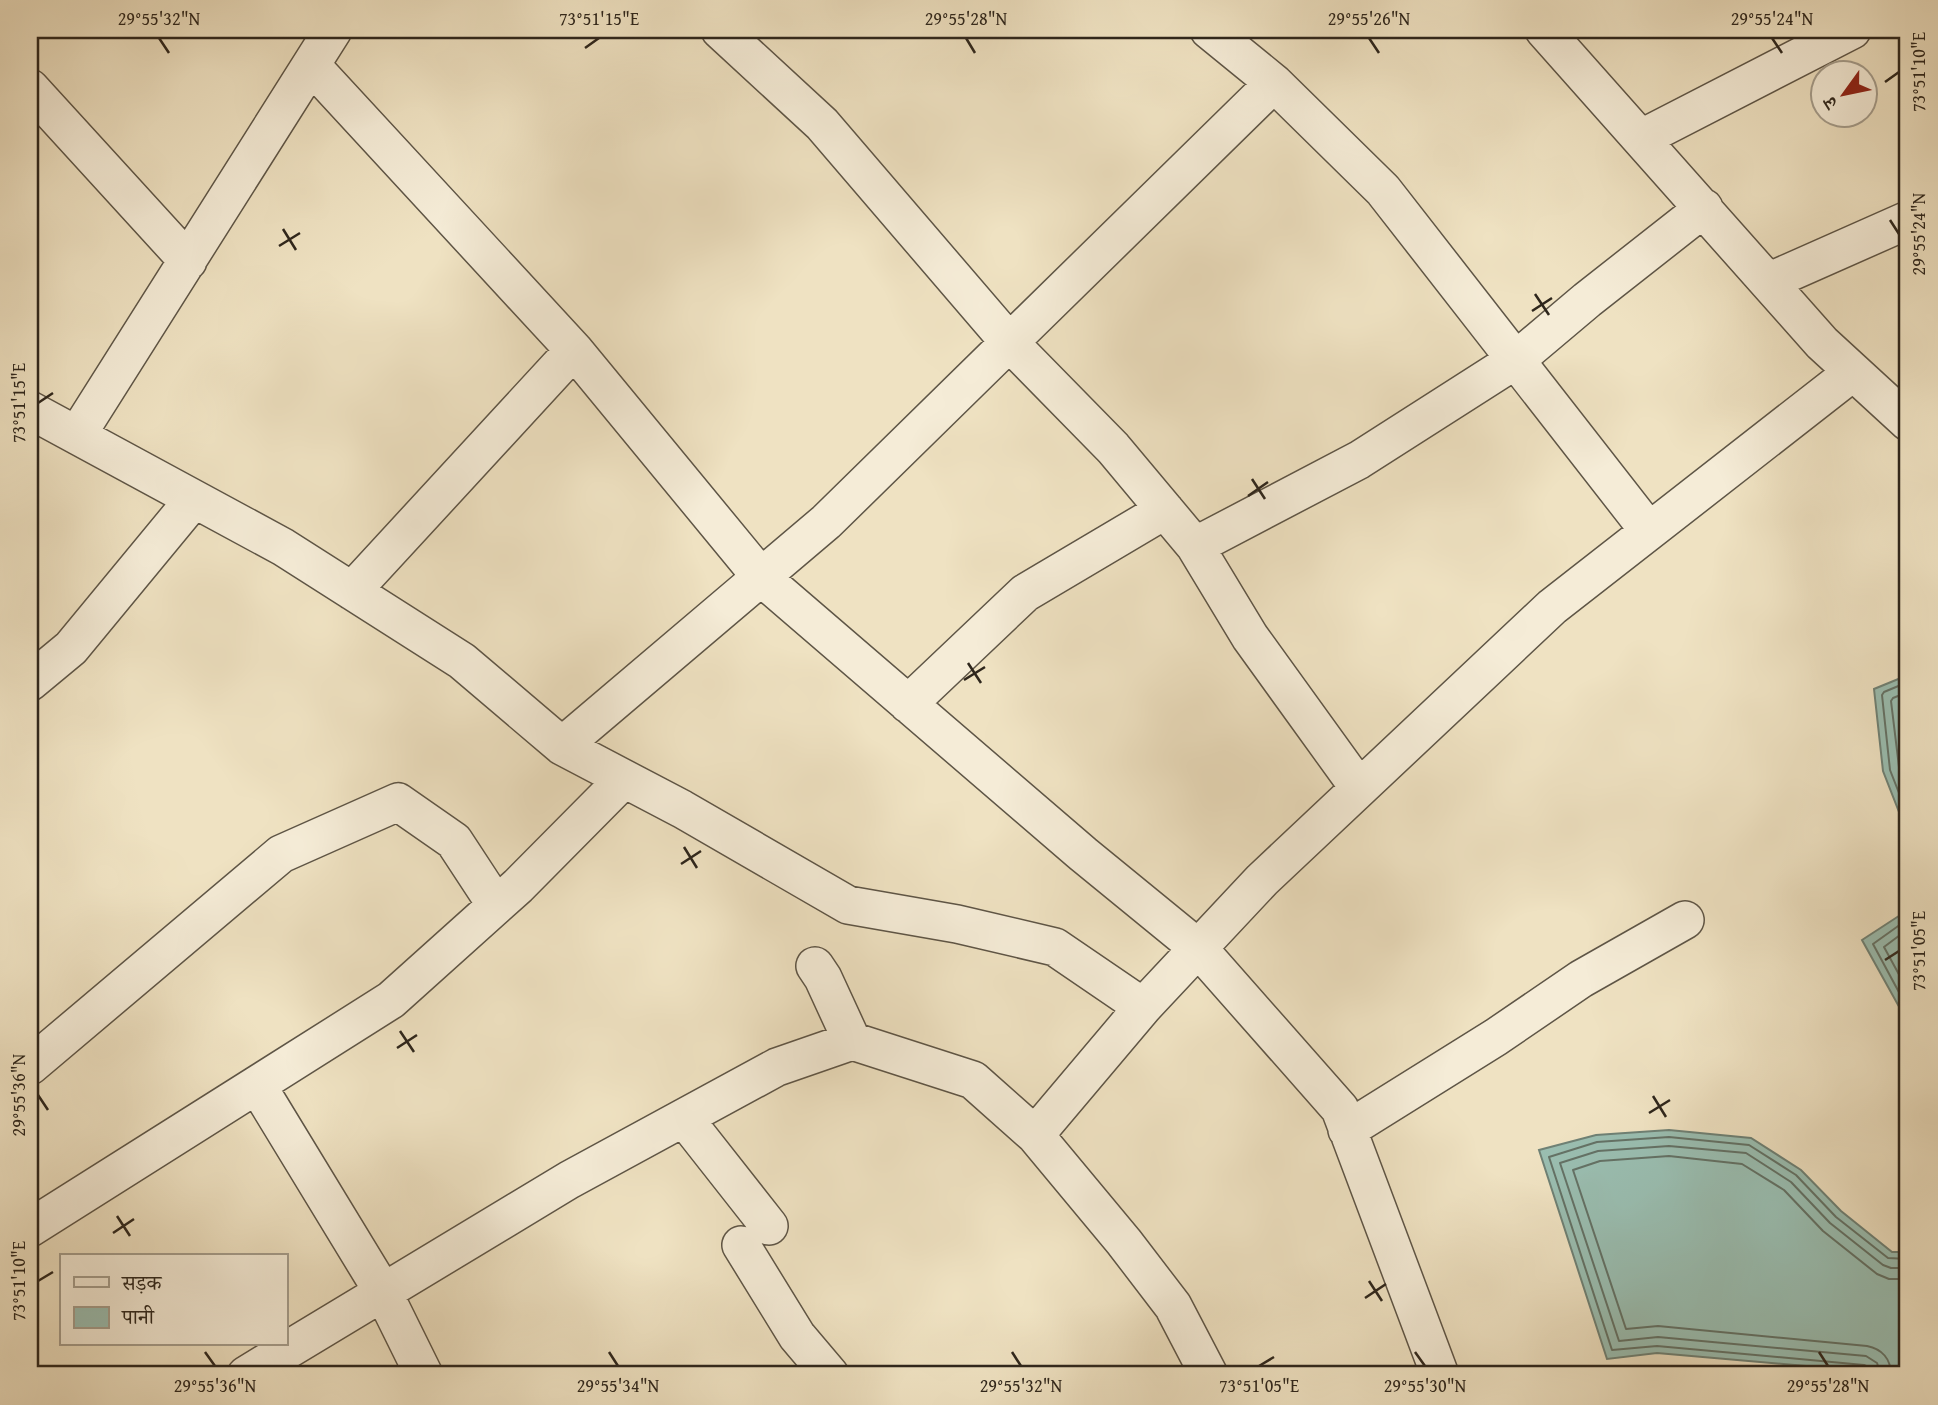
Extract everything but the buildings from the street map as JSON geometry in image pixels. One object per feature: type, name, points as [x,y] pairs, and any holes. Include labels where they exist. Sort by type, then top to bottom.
[{"type":"street","points":[[77,435],[333,30]]},
{"type":"street","points":[[720,30],[822,124],[1009,342],[1113,448],[1195,546],[1250,637],[1359,789]]},
{"type":"street","points":[[1209,30],[1274,83],[1383,190],[1649,531]]},
{"type":"street","points":[[1544,30],[1822,343],[1908,422]]},
{"type":"street","points":[[1642,138],[1852,30]]},
{"type":"street","points":[[311,65],[574,350],[761,577],[1083,854],[1198,948],[1340,1109],[1440,1375]]},
{"type":"street","points":[[562,746],[826,522],[1274,83]]},
{"type":"street","points":[[30,88],[188,261]]},
{"type":"street","points":[[1195,546],[1359,460],[1517,359],[1704,208]]},
{"type":"street","points":[[1768,282],[1908,220]]},
{"type":"street","points":[[352,592],[574,350]]},
{"type":"street","points":[[1035,1135],[1143,1007],[1262,880],[1552,607],[1853,372]]},
{"type":"street","points":[[30,410],[283,547],[462,661],[562,746],[682,809],[848,905],[957,924],[1055,947],[1143,1007]]},
{"type":"street","points":[[30,682],[71,648],[194,499]]},
{"type":"street","points":[[908,704],[1025,593],[1165,510]]},
{"type":"street","points":[[30,1228],[391,1000],[496,905],[624,779]]},
{"type":"street","points":[[30,1066],[281,854],[398,802],[454,841],[496,905]]},
{"type":"street","points":[[1347,1130],[1496,1037],[1581,979],[1685,920]]},
{"type":"street","points":[[815,966],[852,1041]]},
{"type":"street","points":[[246,1375],[569,1180],[777,1067],[852,1041],[973,1080],[1035,1135],[1173,1306],[1209,1375]]},
{"type":"street","points":[[257,1084],[383,1292],[424,1375]]},
{"type":"street","points":[[684,1118],[755,1236],[797,1336],[830,1375]]},
{"type":"water","points":[[1908,675],[1908,835],[1883,771],[1874,689]]},
{"type":"water","points":[[1908,910],[1908,1042],[1902,1012],[1862,940]]},
{"type":"water","points":[[1669,1130],[1751,1138],[1801,1170],[1841,1211],[1892,1252],[1908,1252],[1908,1375],[1657,1353],[1607,1359],[1539,1150],[1596,1135]]}]
